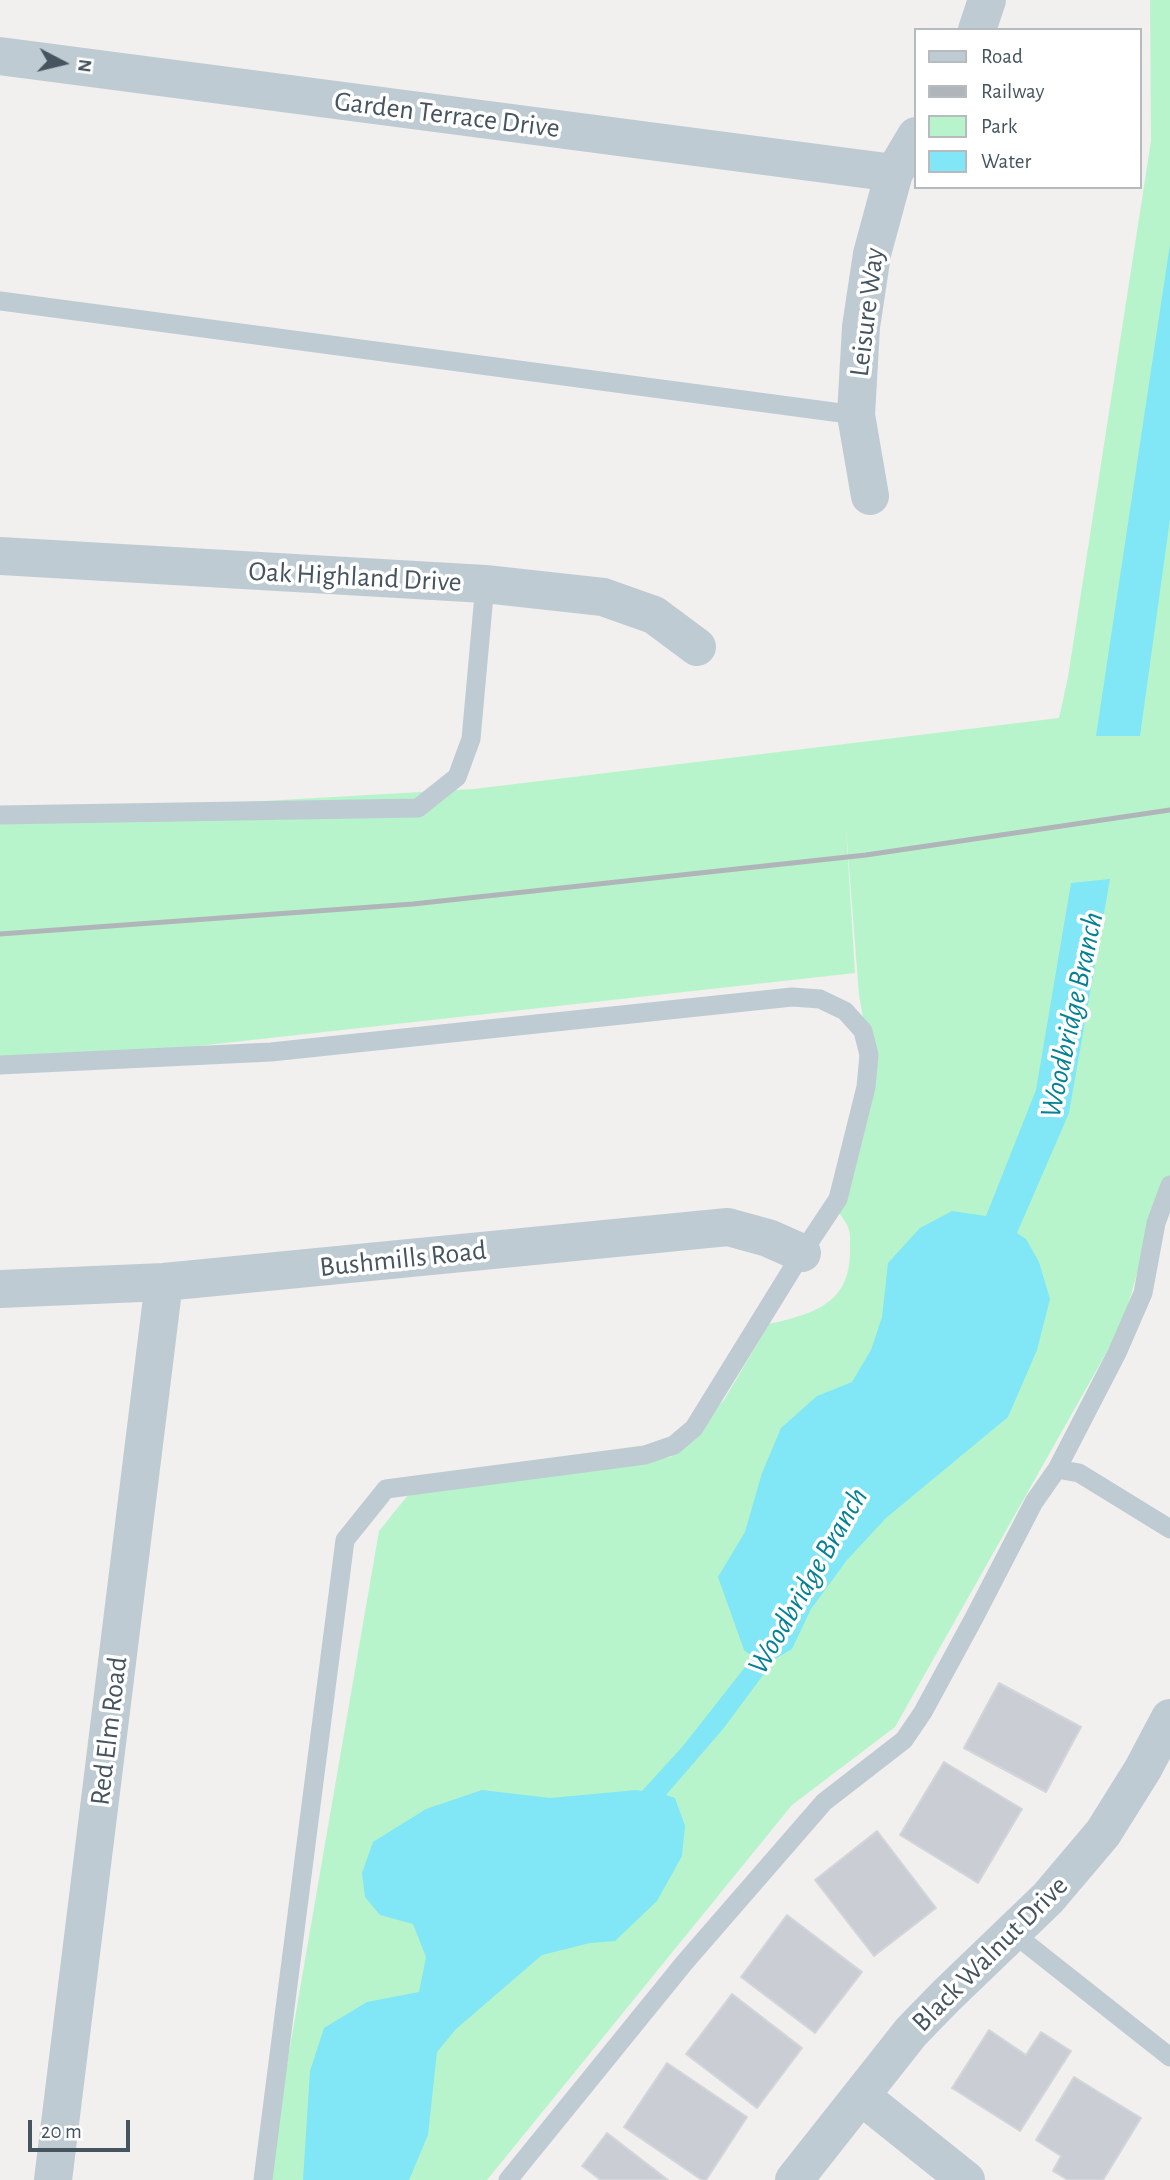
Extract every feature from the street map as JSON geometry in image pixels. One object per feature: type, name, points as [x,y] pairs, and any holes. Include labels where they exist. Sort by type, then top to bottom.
[{"type":"street","points":[[978,28],[987,0]]},
{"type":"street","name":"Garden Terrace Drive","points":[[0,56],[894,173]]},
{"type":"street","name":"Leisure Way","points":[[870,496],[856,415],[861,327],[872,254],[894,173],[914,139]]},
{"type":"street","name":"Oak Highland Drive","points":[[0,556],[485,584],[603,597],[654,615],[696,647]]},
{"type":"street","name":"Bushmills Road","points":[[0,1289],[164,1282],[728,1227],[768,1238],[802,1253]]},
{"type":"street","name":"Red Elm Road","points":[[53,2180],[164,1282]]},
{"type":"street","name":"Black Walnut Drive","points":[[794,2180],[911,2032],[1048,1898],[1156,1775],[1170,1718]]},
{"type":"street","points":[[860,2096],[966,2180]]},
{"type":"lane","points":[[0,301],[856,415]]},
{"type":"lane","points":[[0,815],[418,808],[457,777],[471,739],[485,584]]},
{"type":"lane","points":[[0,1065],[271,1052],[792,997],[820,999],[845,1011],[863,1031],[869,1055],[866,1087],[838,1199],[694,1427],[674,1445],[645,1455],[386,1489],[345,1540],[262,2180]]},
{"type":"lane","points":[[508,2180],[685,1962],[824,1802],[904,1740],[929,1700],[1034,1502],[1057,1469],[1105,1377],[1143,1293],[1156,1223],[1170,1185]]},
{"type":"lane","points":[[1057,1469],[1079,1473],[1170,1529]]},
{"type":"lane","points":[[1013,1933],[1170,2057]]},
{"type":"green space","points":[[1150,0],[1170,0],[1170,1185],[1139,1267],[1122,1325],[895,1727],[792,1805],[487,2180],[267,2180],[379,1531],[408,1495],[436,1488],[671,1457],[724,1400],[769,1324],[813,1311],[835,1296],[843,1285],[848,1271],[850,1236],[839,1213],[873,1077],[859,995],[846,828],[855,973],[108,1056],[0,1058],[0,816],[474,789],[1059,718],[1068,677],[1151,141]]},
{"type":"water","points":[[1170,244],[1170,519],[1140,736],[1096,736]]},
{"type":"water","name":"Woodbridge Branch","points":[[1110,879],[1069,1113],[1017,1233],[1026,1239],[1039,1262],[1050,1299],[1037,1350],[1008,1417],[886,1518],[847,1560],[811,1609],[792,1649],[775,1659],[723,1729],[666,1795],[675,1798],[685,1826],[682,1856],[657,1901],[615,1941],[590,1943],[542,1955],[456,2029],[437,2052],[428,2135],[409,2180],[303,2180],[310,2071],[324,2028],[367,2002],[419,1992],[426,1957],[413,1924],[380,1915],[365,1897],[362,1873],[373,1842],[426,1809],[482,1790],[550,1798],[642,1791],[683,1746],[753,1657],[744,1650],[718,1577],[745,1532],[762,1473],[781,1428],[817,1396],[852,1382],[871,1350],[882,1317],[888,1263],[920,1228],[952,1211],[986,1216],[1036,1090],[1071,883]]},
{"type":"building","points":[[999,1683],[1081,1727],[1046,1792],[964,1748]]},
{"type":"building","points":[[944,1762],[1022,1809],[978,1883],[900,1835]]},
{"type":"building","points":[[877,1831],[936,1908],[874,1956],[815,1880]]},
{"type":"building","points":[[787,1915],[862,1972],[815,2033],[741,1977]]},
{"type":"building","points":[[732,1994],[802,2048],[757,2108],[686,2054]]},
{"type":"building","points":[[989,2030],[1026,2055],[1041,2032],[1071,2051],[1020,2131],[952,2088]]},
{"type":"building","points":[[667,2063],[747,2117],[706,2180],[702,2180],[624,2127]]},
{"type":"building","points":[[1074,2077],[1141,2118],[1103,2180],[1068,2180],[1053,2171],[1061,2156],[1036,2140]]},
{"type":"building","points":[[607,2133],[668,2180],[601,2180],[582,2166]]},
{"type":"railway","points":[[0,934],[413,904],[866,855],[1170,810]]}]
